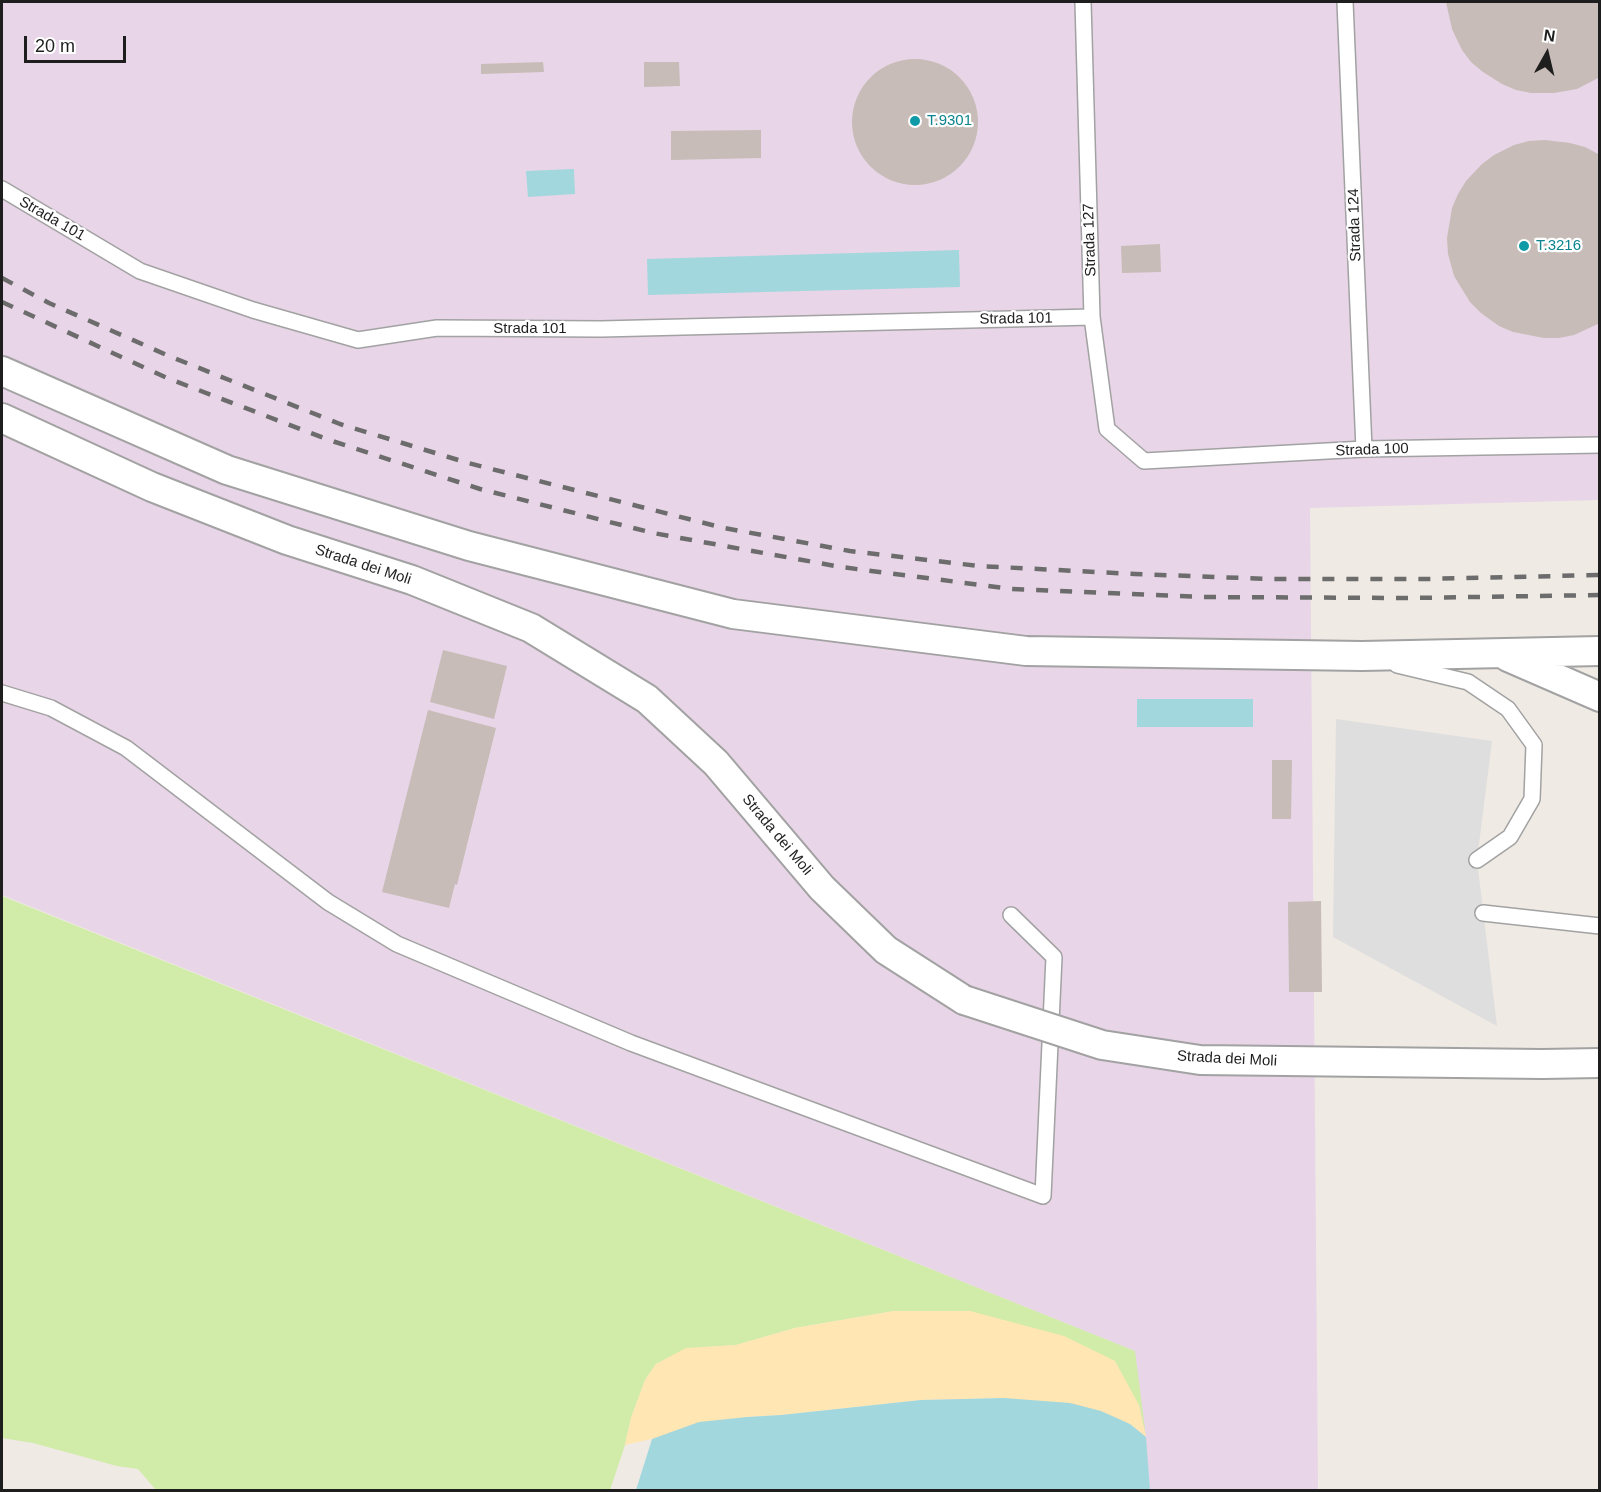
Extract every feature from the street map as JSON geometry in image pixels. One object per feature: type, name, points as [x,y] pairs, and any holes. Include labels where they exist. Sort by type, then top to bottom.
[{"type":"street","points":[[2,371],[227,470],[470,546],[733,614],[1026,651],[1362,656],[1599,651]]},
{"type":"street","name":"Strada dei Moli","points":[[2,418],[152,487],[287,540],[412,580],[531,627],[647,699],[716,763],[822,888],[886,950],[964,1000],[1102,1045],[1200,1060],[1599,1063]]},
{"type":"street","points":[[1499,653],[1599,697]]},
{"type":"lane","name":"Strada 127","points":[[1083,2],[1092,317],[1107,429],[1144,461]]},
{"type":"lane","name":"Strada 124","points":[[1345,2],[1364,450]]},
{"type":"lane","name":"Strada 101","points":[[2,189],[140,271],[253,310],[358,340],[437,328],[602,329],[1092,317]]},
{"type":"lane","name":"Strada 100","points":[[1144,461],[1364,450],[1599,445]]},
{"type":"lane","points":[[1362,656],[1468,682],[1508,709],[1534,745],[1532,799],[1510,837],[1477,860]]},
{"type":"lane","points":[[2,693],[51,708],[126,748],[328,902],[397,944],[631,1043],[1043,1196],[1054,957],[1011,915]]},
{"type":"lane","points":[[1484,913],[1599,926]]},
{"type":"shaded area","points":[[2,2],[1599,2],[1599,500],[1310,508],[1318,1490],[1136,1490],[1135,1351],[2,895]]},
{"type":"shaded area","points":[[1336,719],[1492,741],[1477,860],[1497,1026],[1333,937]]},
{"type":"green space","points":[[2,896],[1135,1351],[1146,1437],[1139,1405],[894,1311],[795,1328],[736,1345],[686,1349],[656,1364],[645,1380],[631,1418],[625,1445],[610,1490],[156,1490],[138,1469],[117,1466],[33,1443],[2,1438]]},
{"type":"sand","points":[[894,1311],[970,1311],[1064,1336],[1115,1361],[1139,1405],[1146,1437],[1130,1424],[1004,1398],[921,1400],[747,1417],[625,1445],[631,1418],[645,1380],[656,1364],[686,1348],[736,1345],[795,1328]]},
{"type":"water","points":[[574,169],[575,194],[528,197],[526,171]]},
{"type":"water","points":[[959,250],[960,287],[648,295],[647,259]]},
{"type":"water","points":[[1137,699],[1253,699],[1253,727],[1137,727]]},
{"type":"water","points":[[1004,1398],[1070,1403],[1101,1411],[1130,1424],[1146,1437],[1150,1490],[636,1490],[652,1439],[699,1422],[921,1400]]},
{"type":"building","points":[[1446,2],[1600,2],[1600,77],[1577,89],[1554,93],[1531,93],[1502,84],[1471,62],[1462,50],[1452,29]]},
{"type":"building","name":"T.9301","points":[[915,59],[939,64],[959,78],[973,98],[978,122],[973,146],[959,166],[939,180],[915,185],[891,180],[871,166],[857,146],[852,122],[857,98],[871,78],[891,64]]},
{"type":"building","points":[[543,62],[544,72],[481,74],[481,64]]},
{"type":"building","points":[[644,62],[679,62],[680,86],[644,87]]},
{"type":"building","points":[[761,130],[761,158],[671,160],[671,131]]},
{"type":"building","name":"T.3216","points":[[1545,140],[1585,147],[1600,155],[1600,323],[1574,335],[1559,338],[1544,338],[1513,332],[1499,326],[1481,313],[1470,302],[1454,276],[1448,254],[1447,238],[1452,208],[1466,181],[1494,155],[1514,145]]},
{"type":"building","points":[[1160,244],[1161,272],[1122,273],[1121,246]]},
{"type":"building","points":[[443,650],[507,666],[494,719],[430,702]]},
{"type":"building","points":[[428,710],[496,728],[457,885],[455,884],[449,908],[382,892]]},
{"type":"building","points":[[1272,760],[1292,760],[1291,819],[1272,819]]},
{"type":"building","points":[[1321,901],[1322,992],[1289,992],[1288,902]]},
{"type":"railway","points":[[2,278],[49,303],[169,356],[340,424],[468,463],[724,528],[850,551],[979,566],[1270,579],[1426,579],[1600,575]]},
{"type":"railway","points":[[2,302],[167,378],[329,440],[480,489],[653,533],[841,567],[1012,589],[1201,597],[1409,598],[1600,595]]},
{"type":"place","name":"T.9301","points":[[915,121]]},
{"type":"place","name":"T.3216","points":[[1524,246]]}]
